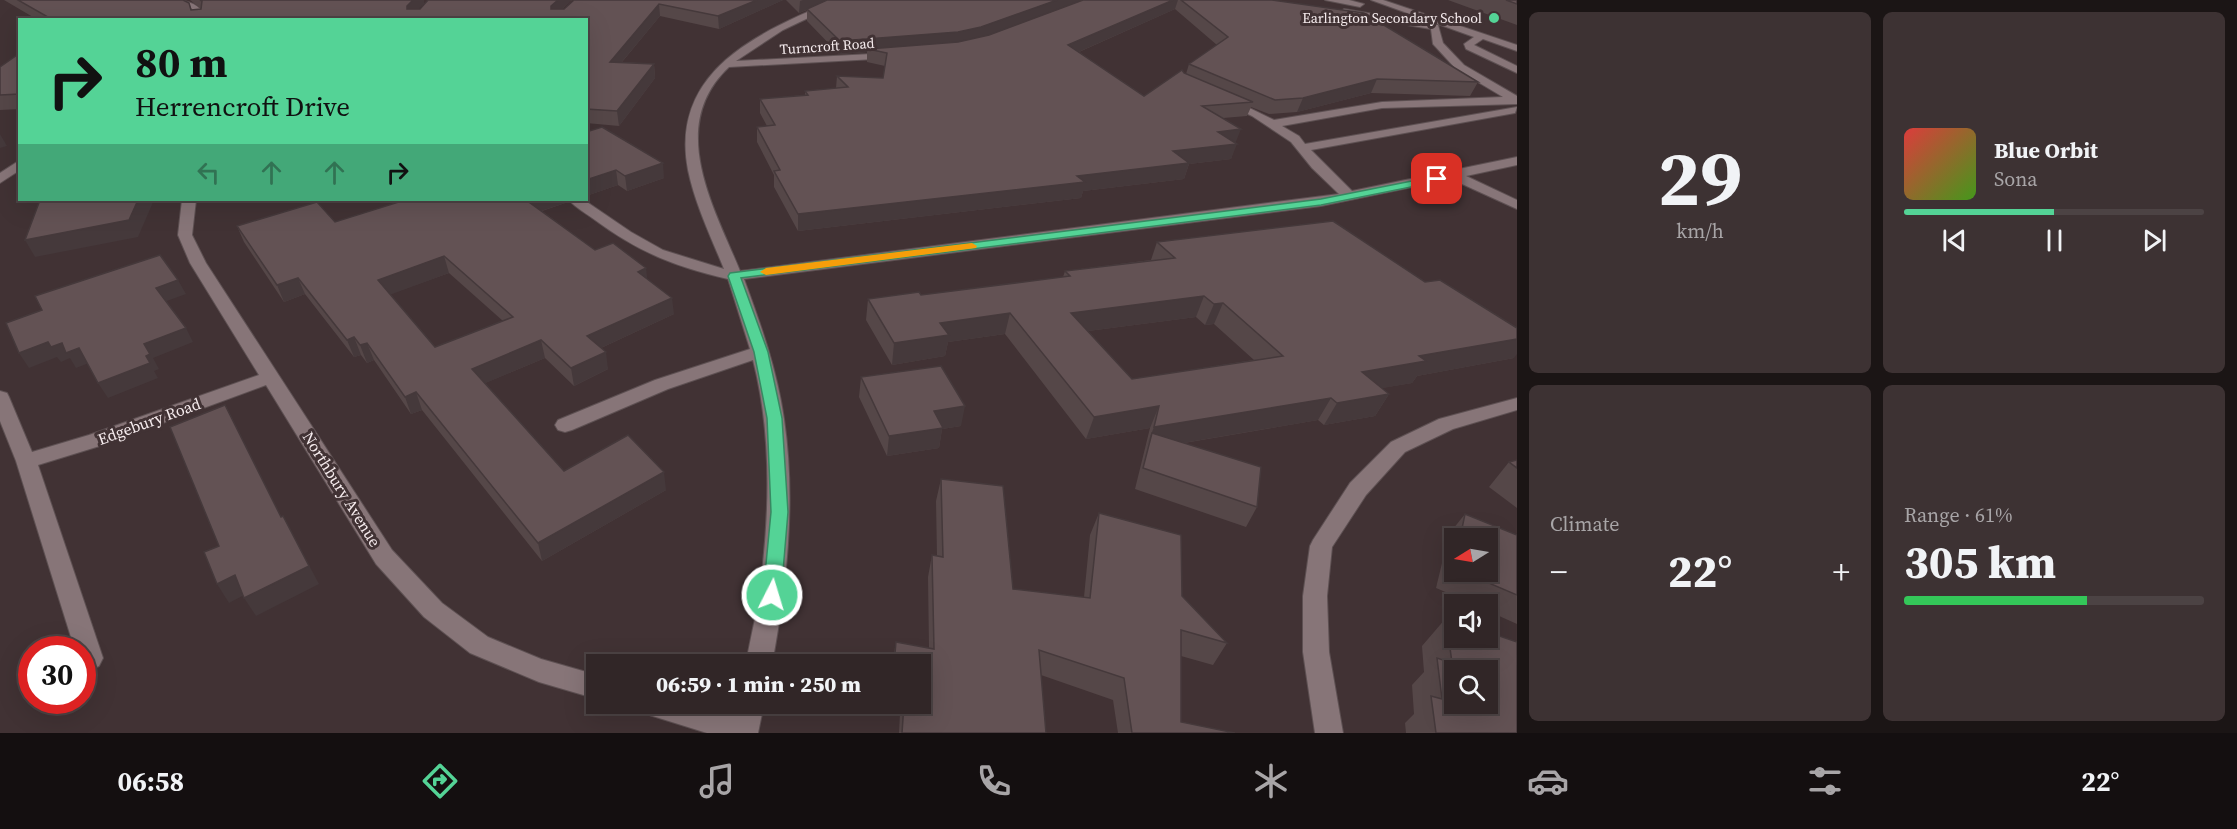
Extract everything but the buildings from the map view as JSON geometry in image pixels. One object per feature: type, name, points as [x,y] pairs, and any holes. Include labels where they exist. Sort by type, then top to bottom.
[{"type":"street","points":[[175,0],[192,6],[200,13],[200,18]]},
{"type":"street","points":[[761,654],[770,615],[779,512],[774,418],[761,352],[695,171],[692,128],[698,103],[712,79],[727,64],[770,34],[842,0]]},
{"type":"street","points":[[1329,0],[1400,10]]},
{"type":"street","points":[[1375,0],[1517,48]]},
{"type":"street","points":[[1407,0],[1462,21],[1517,38]]},
{"type":"street","points":[[1323,9],[1435,27],[1447,26]]},
{"type":"street","points":[[1435,27],[1438,44],[1460,67],[1516,104]]},
{"type":"street","points":[[1480,37],[1469,44],[1469,47],[1517,70]]},
{"type":"street","name":"Turncroft Road","points":[[727,64],[898,55]]},
{"type":"street","points":[[1211,93],[1272,124],[1295,140],[1349,196]]},
{"type":"street","points":[[1272,124],[1382,105],[1516,104]]},
{"type":"street","points":[[1302,148],[1516,104]]},
{"type":"street","points":[[577,201],[629,237],[657,253],[687,264],[734,276],[1321,202],[1517,161]]},
{"type":"street","points":[[0,179],[18,166]]},
{"type":"street","points":[[1454,175],[1517,205]]},
{"type":"street","name":"Northbury Avenue","points":[[189,201],[185,235],[198,262],[384,557],[433,610],[479,645],[539,670],[586,684]]},
{"type":"street","points":[[565,425],[645,389],[697,370],[761,352]]},
{"type":"street","name":"Edgebury Road","points":[[26,462],[96,440],[271,377]]},
{"type":"street","points":[[0,398],[26,462],[83,636]]},
{"type":"street","points":[[1329,733],[1316,652],[1315,596],[1321,546],[1358,489],[1398,447],[1446,424],[1517,404]]},
{"type":"street","points":[[685,714],[745,732],[749,714]]},
{"type":"slow traffic","points":[[766,272],[972,246]]},
{"type":"place","name":"Earlington Secondary School","points":[[1494,18]]},
{"type":"route","points":[[772,595],[779,512],[774,418],[761,352],[734,276],[1321,202],[1437,179]]}]
